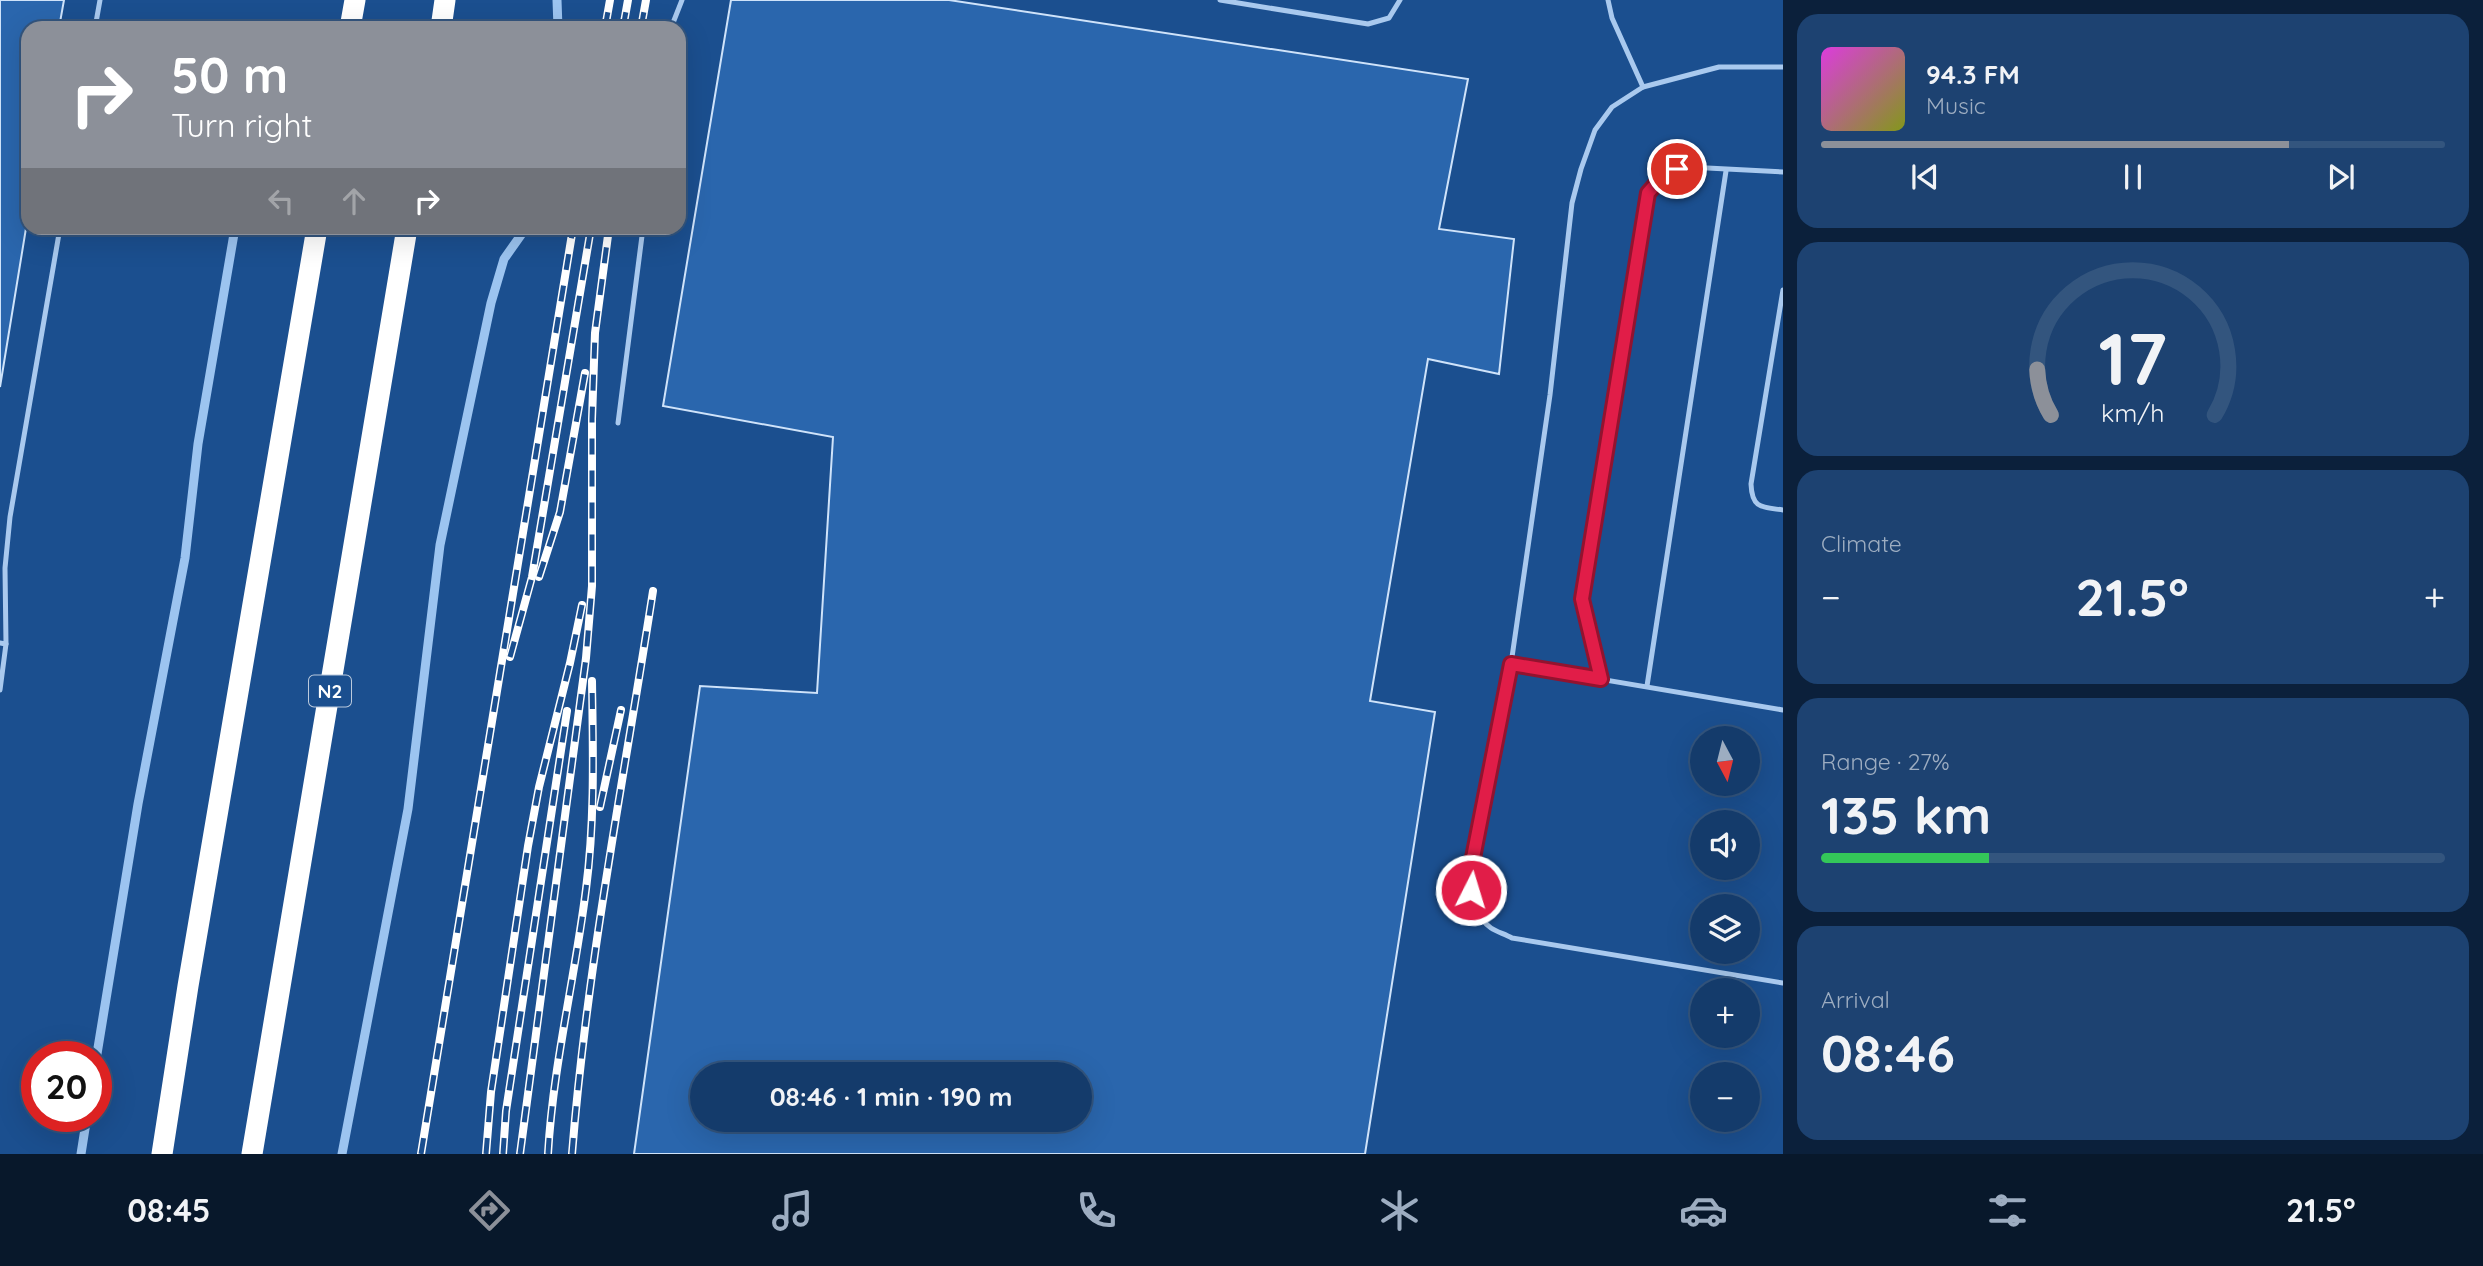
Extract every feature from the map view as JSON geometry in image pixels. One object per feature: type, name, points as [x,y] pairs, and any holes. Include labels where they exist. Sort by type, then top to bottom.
[{"type":"highway","points":[[351,21],[355,0]]},
{"type":"highway","points":[[442,21],[446,0]]},
{"type":"highway","points":[[162,1154],[316,235]]},
{"type":"highway","name":"N2","points":[[252,1154],[406,235]]},
{"type":"lane","points":[[96,21],[100,0]]},
{"type":"lane","points":[[674,21],[682,0]]},
{"type":"lane","points":[[1220,0],[1367,24],[1389,18],[1400,0]]},
{"type":"lane","points":[[1608,0],[1612,18],[1643,87]]},
{"type":"lane","points":[[1783,67],[1719,67],[1643,87],[1612,107],[1595,130],[1572,203],[1550,395],[1511,664],[1471,868],[1471,890],[1476,906],[1488,927],[1512,937],[1783,983]]},
{"type":"lane","points":[[1601,679],[1582,599],[1648,193],[1664,175],[1688,167],[1783,172]]},
{"type":"lane","points":[[1647,686],[1726,171]]},
{"type":"lane","points":[[0,690],[10,517],[59,235]]},
{"type":"lane","points":[[618,423],[642,235]]},
{"type":"lane","points":[[1783,290],[1751,484],[1754,502],[1760,507],[1783,510]]},
{"type":"lane","points":[[1511,664],[1783,710]]},
{"type":"building","points":[[0,0],[64,0],[60,21],[21,21],[21,235],[25,235],[0,387]]},
{"type":"building","points":[[731,0],[949,0],[1468,79],[1439,229],[1514,239],[1499,374],[1428,359],[1370,701],[1435,712],[1365,1154],[634,1154],[700,686],[817,693],[833,437],[663,406]]},
{"type":"waterway","points":[[557,0],[558,21]]},
{"type":"waterway","points":[[99,1041],[138,804],[185,558],[198,444],[234,235]]},
{"type":"waterway","points":[[342,1154],[408,809],[440,545],[491,303],[504,259],[521,235]]},
{"type":"waterway","points":[[81,1154],[84,1132]]},
{"type":"railway","points":[[606,21],[610,0]]},
{"type":"railway","points":[[624,21],[628,0]]},
{"type":"railway","points":[[642,21],[646,0]]},
{"type":"railway","points":[[421,1154],[572,235]]},
{"type":"railway","points":[[510,657],[532,577],[590,235]]},
{"type":"railway","points":[[520,1154],[586,658],[592,586],[595,333],[608,235]]},
{"type":"railway","points":[[539,577],[560,512],[585,373]]},
{"type":"railway","points":[[572,1154],[587,1013],[607,872],[653,591]]},
{"type":"railway","points":[[486,1154],[491,1092],[528,846],[539,787],[582,605]]},
{"type":"railway","points":[[548,1154],[554,1088],[589,863],[593,785],[592,681]]},
{"type":"railway","points":[[600,807],[621,710]]},
{"type":"railway","points":[[503,1154],[506,1111],[567,711]]},
{"type":"route","points":[[1471,890],[1471,868],[1511,664],[1601,679],[1582,599],[1648,193],[1664,175],[1677,169]]}]
